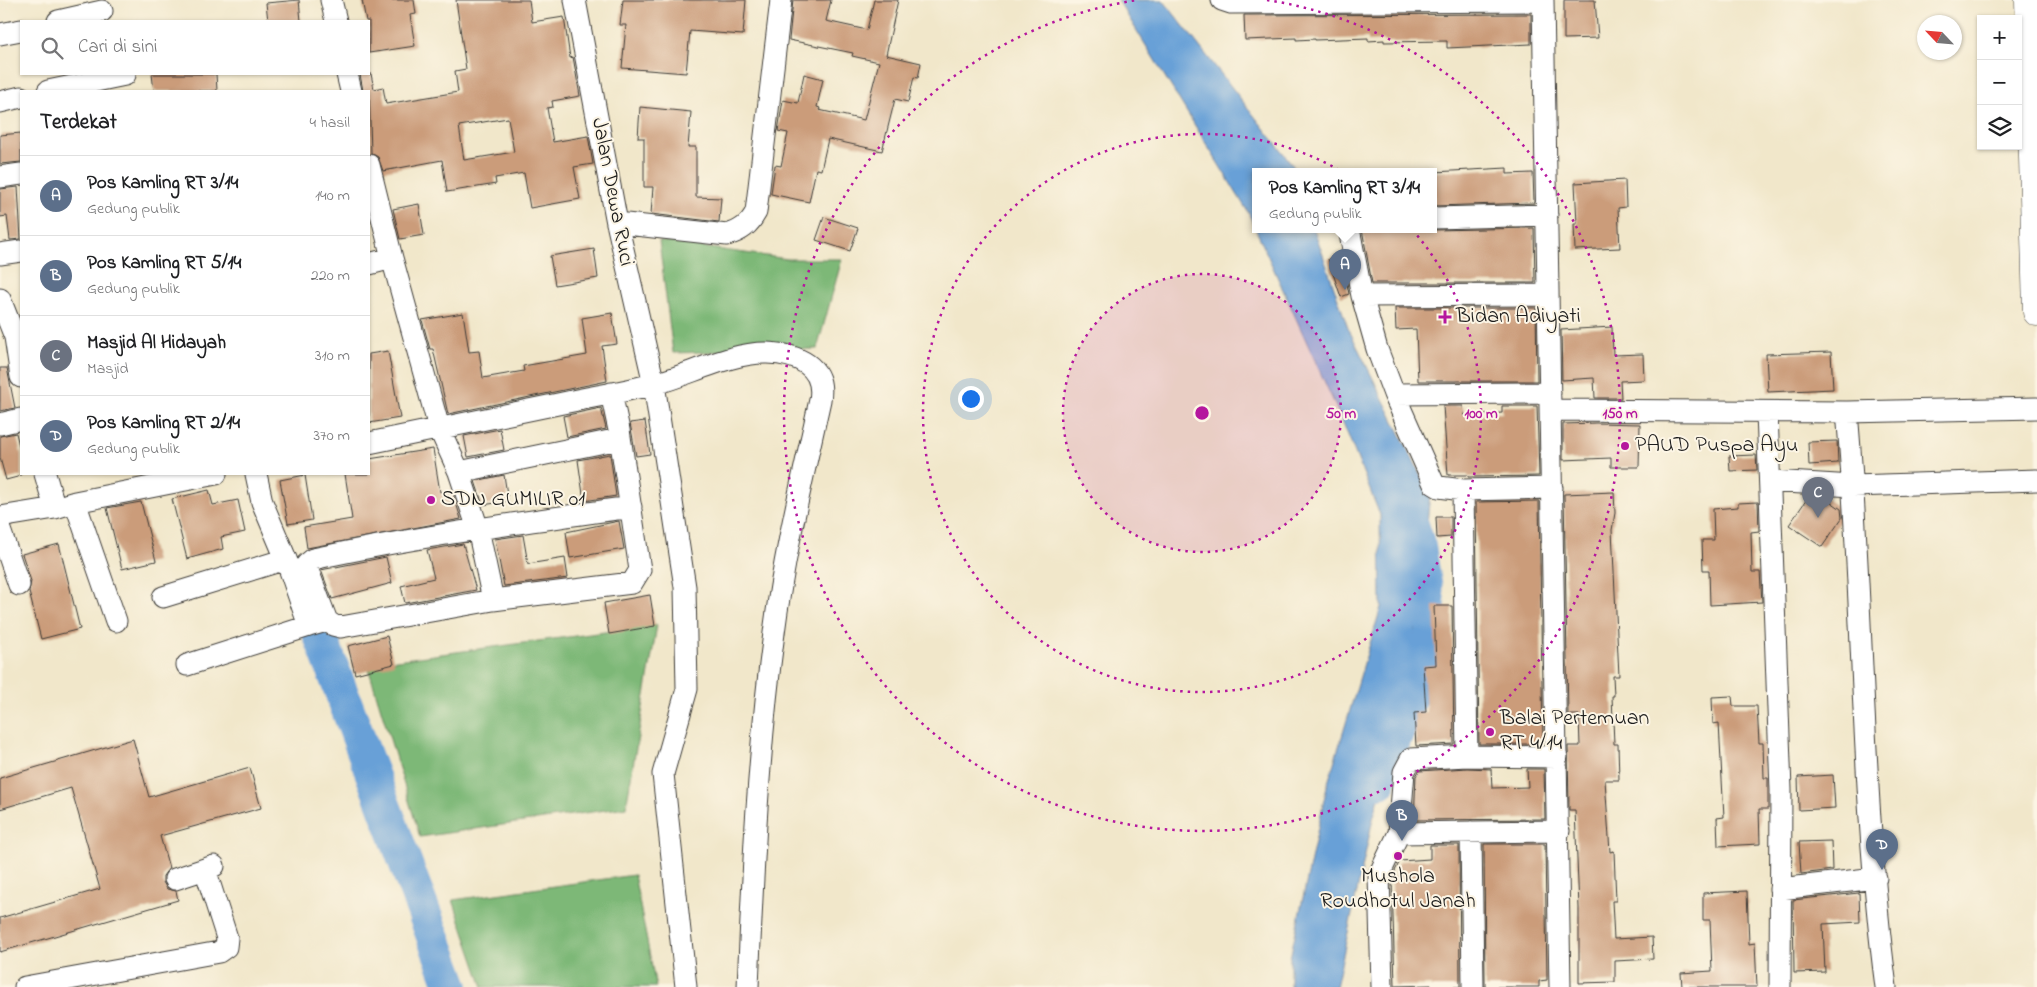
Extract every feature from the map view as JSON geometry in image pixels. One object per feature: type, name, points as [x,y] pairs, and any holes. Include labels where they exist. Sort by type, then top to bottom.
[{"type":"highway","points":[[2029,0],[2037,312]]},
{"type":"street","points":[[331,0],[336,20]]},
{"type":"street","name":"Jalan Dewa Ruci","points":[[575,0],[617,223],[654,384],[685,587],[687,689],[663,774],[686,987]]},
{"type":"street","points":[[617,223],[728,235],[743,229],[752,220],[756,212],[781,0]]},
{"type":"street","points":[[1222,0],[1230,3],[1543,1],[1559,831],[1560,987]]},
{"type":"street","points":[[62,20],[102,11]]},
{"type":"street","points":[[0,34],[20,30]]},
{"type":"street","points":[[346,75],[350,90]]},
{"type":"street","points":[[55,90],[127,80]]},
{"type":"street","points":[[0,102],[20,97]]},
{"type":"street","points":[[370,169],[392,258],[439,428],[459,472],[478,529],[493,600]]},
{"type":"street","points":[[0,178],[20,174]]},
{"type":"street","points":[[1437,218],[1546,215]]},
{"type":"street","points":[[1350,233],[1362,296],[1377,349],[1394,394],[1434,484],[1439,488],[1463,490],[1552,488]]},
{"type":"street","points":[[0,254],[20,251]]},
{"type":"street","points":[[370,264],[392,258]]},
{"type":"street","points":[[1362,296],[1548,295]]},
{"type":"street","points":[[0,300],[18,337],[13,371]]},
{"type":"street","points":[[370,443],[654,384],[737,358],[765,353],[780,354],[805,363],[813,369],[821,381],[820,400],[791,528],[774,632],[757,782],[748,987]]},
{"type":"street","points":[[187,665],[318,624],[341,627],[493,600],[632,583],[640,570],[611,393]]},
{"type":"street","points":[[1394,394],[1767,412],[2037,408]]},
{"type":"street","points":[[1767,412],[1781,790],[1780,987]]},
{"type":"street","points":[[1847,412],[1876,878],[1886,987]]},
{"type":"street","points":[[0,424],[20,420]]},
{"type":"street","points":[[459,472],[620,439]]},
{"type":"street","points":[[46,475],[65,505],[116,621]]},
{"type":"street","points":[[0,517],[211,475]]},
{"type":"street","points":[[256,475],[262,502],[286,559],[318,624]]},
{"type":"street","points":[[1770,481],[1853,486],[2037,480]]},
{"type":"street","points":[[1463,490],[1467,756]]},
{"type":"street","points":[[318,624],[307,568],[309,562],[377,546],[631,507]]},
{"type":"street","points":[[0,530],[19,586]]},
{"type":"street","points":[[163,597],[286,559]]},
{"type":"street","points":[[1382,987],[1379,875],[1382,864],[1399,833],[1404,772],[1411,760],[1467,756],[1557,757]]},
{"type":"street","points":[[1399,833],[1559,831]]},
{"type":"street","points":[[1471,832],[1473,987]]},
{"type":"street","points":[[25,987],[219,952],[226,947],[227,938],[209,868],[175,879]]},
{"type":"street","points":[[1780,889],[1876,878]]},
{"type":"green space","points":[[659,241],[788,259],[842,259],[817,349],[673,353]]},
{"type":"green space","points":[[657,625],[626,807],[420,837],[367,664]]},
{"type":"green space","points":[[634,875],[656,987],[483,987],[453,900]]},
{"type":"water","points":[[1118,0],[1163,0],[1292,164],[1294,168],[1252,168],[1252,221]]},
{"type":"water","points":[[1257,233],[1315,233],[1348,328],[1430,494],[1410,685],[1372,823],[1336,987],[1290,987],[1290,958],[1327,786],[1381,607],[1380,515],[1344,425]]},
{"type":"building","points":[[299,0],[301,20],[268,20],[266,3]]},
{"type":"building","points":[[362,0],[414,0],[416,14],[410,15],[415,46],[370,53],[370,20],[366,20]]},
{"type":"building","points":[[456,0],[529,0],[532,22],[564,17],[570,58],[573,57],[580,96],[552,101],[553,107],[547,108],[553,142],[588,136],[593,164],[574,167],[580,199],[530,208],[524,173],[495,178],[496,184],[447,192],[442,160],[383,171],[378,157],[371,153],[370,90],[363,90],[360,75],[371,74],[374,89],[383,87],[386,104],[458,92],[455,71],[466,69]],"holes":[[[508,118],[514,152],[464,160],[459,126]]]},
{"type":"building","points":[[623,0],[746,0],[743,35],[690,31],[686,73],[622,68],[626,25],[620,25]]},
{"type":"building","points":[[793,0],[831,0],[826,21],[867,30],[874,0],[898,0],[886,55],[921,63],[918,78],[914,77],[908,102],[895,99],[882,151],[828,139],[821,170],[816,169],[809,202],[771,194],[775,165],[781,166],[788,133],[778,131],[783,100],[798,103],[804,74],[823,79],[817,107],[820,108],[819,110],[864,120],[879,62],[852,56],[853,53],[789,40]]},
{"type":"building","points":[[1564,0],[1595,0],[1598,38],[1564,39]]},
{"type":"building","points":[[1531,14],[1531,44],[1447,48],[1447,41],[1384,42],[1384,40],[1368,41],[1368,38],[1245,40],[1244,15]]},
{"type":"building","points":[[152,75],[216,75],[217,90],[154,90]]},
{"type":"building","points":[[640,107],[691,112],[688,147],[696,147],[696,197],[721,198],[719,222],[651,214],[653,187],[644,187],[644,138],[638,138]]},
{"type":"building","points":[[20,133],[20,162],[0,164],[0,135]]},
{"type":"building","points":[[1507,168],[1507,174],[1533,173],[1534,203],[1437,206],[1437,172]]},
{"type":"building","points":[[1625,180],[1626,207],[1618,208],[1620,248],[1575,250],[1574,224],[1577,224],[1575,183]]},
{"type":"building","points":[[18,187],[20,239],[10,240],[7,216],[0,217],[0,189]]},
{"type":"building","points":[[419,204],[424,235],[400,239],[393,209]]},
{"type":"building","points":[[824,217],[858,228],[850,251],[816,240]]},
{"type":"building","points":[[1534,228],[1535,283],[1372,283],[1363,233],[1437,233],[1437,230]]},
{"type":"building","points":[[594,249],[598,278],[555,285],[550,256]]},
{"type":"building","points":[[1341,255],[1349,294],[1341,297],[1328,259]]},
{"type":"building","points":[[1395,308],[1536,308],[1537,381],[1418,381],[1416,329],[1396,330]]},
{"type":"building","points":[[463,313],[469,352],[479,351],[483,378],[524,371],[523,366],[587,355],[582,318],[612,313],[617,344],[602,346],[607,381],[448,414],[433,349],[430,349],[422,320]]},
{"type":"building","points":[[1612,327],[1613,355],[1643,354],[1644,380],[1620,381],[1621,398],[1595,398],[1594,378],[1562,380],[1561,330]]},
{"type":"building","points":[[388,351],[400,418],[370,423],[370,354]]},
{"type":"building","points":[[1831,352],[1833,389],[1768,392],[1766,354]]},
{"type":"building","points":[[0,368],[7,368],[15,408],[0,411]]},
{"type":"building","points":[[1443,406],[1463,406],[1464,415],[1502,413],[1502,406],[1537,406],[1539,476],[1468,477],[1468,475],[1448,475]]},
{"type":"building","points":[[601,408],[606,429],[567,437],[563,416]]},
{"type":"building","points":[[645,421],[650,454],[636,456],[630,423]]},
{"type":"building","points":[[1563,424],[1640,424],[1639,467],[1611,467],[1611,458],[1563,460]]},
{"type":"building","points":[[500,429],[504,450],[468,457],[464,436]]},
{"type":"building","points":[[16,433],[20,450],[21,476],[6,480],[0,458],[0,436]]},
{"type":"building","points":[[1837,441],[1838,463],[1809,465],[1808,442]]},
{"type":"building","name":"SDN GUMILIR 01","points":[[433,449],[440,492],[452,490],[461,519],[307,548],[304,527],[352,519],[345,475],[370,475],[370,459]]},
{"type":"building","points":[[610,454],[616,496],[584,501],[578,460]]},
{"type":"building","points":[[1756,455],[1757,470],[1730,471],[1729,456]]},
{"type":"building","points":[[305,475],[312,520],[288,524],[280,480]]},
{"type":"building","points":[[504,475],[508,501],[483,505],[475,481]]},
{"type":"building","points":[[209,490],[213,505],[238,500],[245,532],[221,537],[223,549],[187,559],[172,499]]},
{"type":"building","points":[[1614,492],[1615,513],[1612,530],[1619,676],[1613,676],[1614,696],[1612,696],[1614,744],[1618,744],[1619,780],[1605,780],[1610,852],[1614,851],[1616,901],[1612,901],[1614,939],[1652,937],[1653,959],[1615,961],[1615,982],[1579,983],[1579,908],[1575,810],[1569,810],[1568,746],[1580,746],[1579,715],[1568,715],[1564,494]]},
{"type":"building","points":[[1809,496],[1824,497],[1841,509],[1842,518],[1822,547],[1789,525]]},
{"type":"building","points":[[1539,501],[1543,744],[1479,744],[1476,502]]},
{"type":"building","points":[[141,502],[156,561],[122,569],[107,508]]},
{"type":"building","points":[[1758,502],[1759,531],[1751,532],[1752,572],[1760,572],[1762,602],[1710,605],[1709,570],[1703,570],[1702,540],[1714,540],[1713,509],[1738,507],[1738,503]]},
{"type":"building","points":[[1436,517],[1451,517],[1451,537],[1437,538]]},
{"type":"building","points":[[619,521],[624,549],[570,558],[566,532]]},
{"type":"building","points":[[523,535],[528,564],[565,558],[568,578],[504,586],[495,539]]},
{"type":"building","points":[[59,544],[80,629],[41,639],[29,592],[31,581],[22,554]]},
{"type":"building","points":[[463,544],[476,590],[405,603],[401,586],[434,578],[427,550]]},
{"type":"building","points":[[386,557],[392,583],[332,599],[321,570]]},
{"type":"building","points":[[650,595],[655,626],[609,634],[604,603]]},
{"type":"building","points":[[1434,606],[1452,606],[1454,744],[1416,746],[1414,713],[1426,712],[1423,666],[1436,665]]},
{"type":"building","points":[[387,636],[394,664],[355,674],[348,646]]},
{"type":"building","points":[[1732,696],[1733,706],[1757,706],[1759,743],[1763,743],[1764,778],[1768,778],[1768,809],[1759,809],[1760,844],[1718,846],[1717,818],[1724,817],[1719,723],[1713,724],[1712,697]]},
{"type":"building","points":[[133,739],[149,797],[250,768],[261,808],[160,836],[169,868],[163,876],[163,882],[167,889],[176,891],[178,900],[0,952],[0,918],[100,889],[71,788],[0,809],[0,778]]},
{"type":"building","points":[[1467,768],[1491,769],[1492,788],[1528,787],[1527,769],[1544,769],[1545,819],[1414,820],[1416,776],[1419,771]]},
{"type":"building","points":[[1833,775],[1835,808],[1799,810],[1798,777]]},
{"type":"building","points":[[1831,841],[1832,870],[1801,874],[1799,842]]},
{"type":"building","points":[[1484,844],[1545,844],[1547,980],[1539,981],[1539,987],[1485,987]]},
{"type":"building","points":[[1430,845],[1459,845],[1460,987],[1431,987],[1431,985],[1395,986],[1392,881],[1395,880],[1395,871],[1400,861],[1430,859]]},
{"type":"building","points":[[1747,891],[1749,944],[1755,943],[1757,987],[1682,987],[1681,973],[1712,971],[1710,920],[1703,920],[1703,893]]},
{"type":"building","points":[[1859,893],[1860,922],[1823,924],[1825,972],[1794,973],[1793,900]]},
{"type":"waterway","points":[[1379,782],[1433,632],[1419,547],[1411,522]]},
{"type":"waterway","points":[[303,590],[452,987]]},
{"type":"place","name":"Pos Kamling RT 3/14","points":[[1345,290]]},
{"type":"place","name":"Bidan Adiyati","points":[[1445,317]]},
{"type":"place","name":"PAUD Puspa Ayu","points":[[1625,446]]},
{"type":"place","name":"SDN GUMILIR 01","points":[[431,500]]},
{"type":"place","name":"Masjid Al Hidayah","points":[[1818,518]]},
{"type":"place","name":"Balai Pertemuan RT 4/14","points":[[1490,732]]},
{"type":"place","name":"Pos Kamling RT 5/14","points":[[1402,841]]},
{"type":"place","name":"Mushola Roudhotul Janah","points":[[1398,856]]},
{"type":"place","name":"Pos Kamling RT 2/14","points":[[1882,870]]}]
